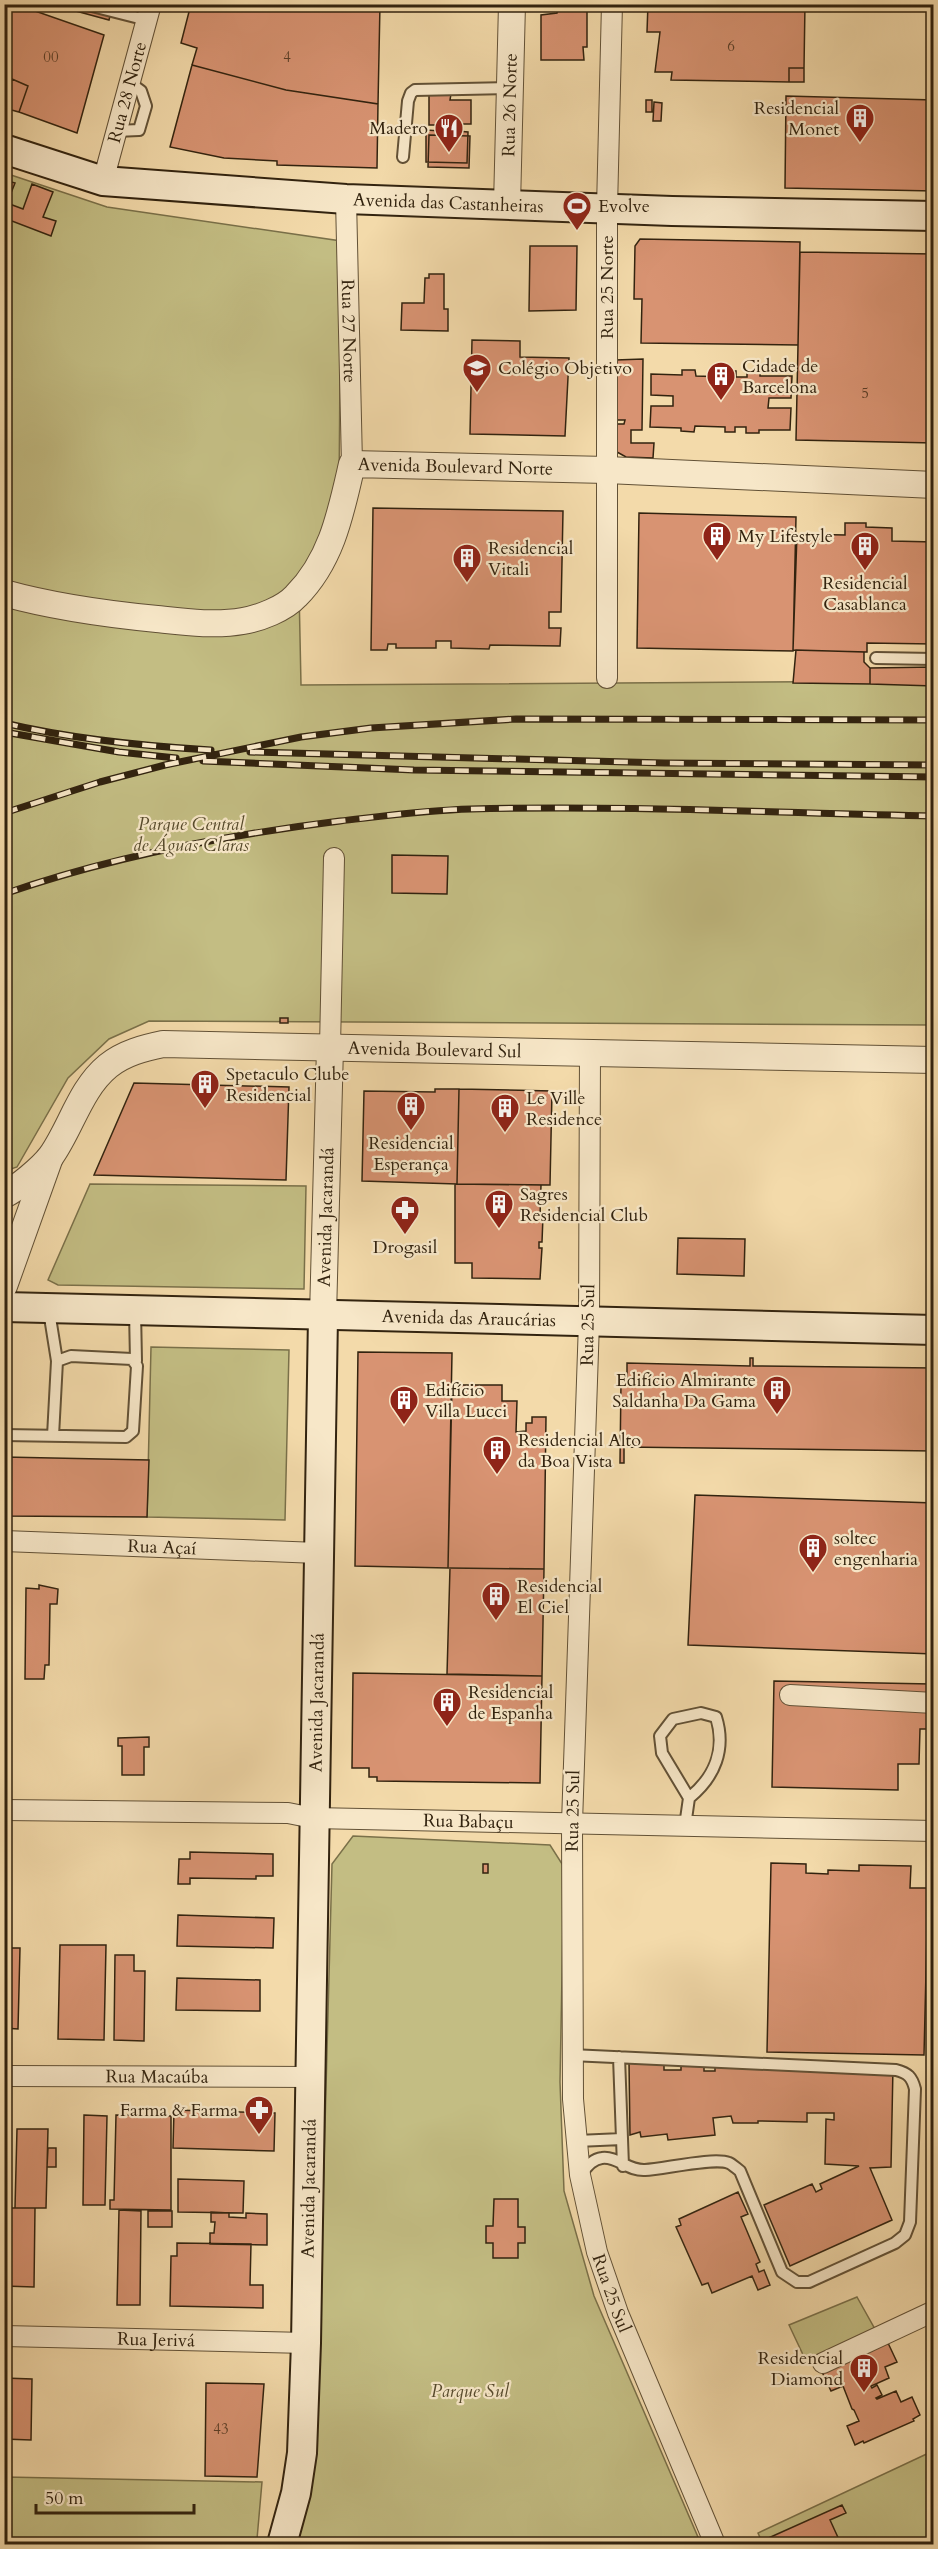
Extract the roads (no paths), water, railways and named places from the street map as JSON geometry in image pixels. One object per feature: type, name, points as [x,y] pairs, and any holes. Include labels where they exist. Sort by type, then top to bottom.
[{"type":"main road","name":"Avenida das Castanheiras","points":[[4,149],[103,181],[346,199],[933,216]]},
{"type":"main road","name":"Avenida das Araucárias","points":[[4,1307],[933,1330]]},
{"type":"main road","name":"Avenida Jacarandá","points":[[282,2544],[296,2493],[302,2453],[306,2343],[323,1316]]},
{"type":"street","name":"Rua 26 Norte","points":[[507,205],[512,4]]},
{"type":"street","name":"Rua 25 Norte","points":[[607,678],[607,208],[612,4]]},
{"type":"street","name":"Rua 28 Norte","points":[[103,181],[149,12]]},
{"type":"street","name":"Rua 27 Norte","points":[[346,199],[352,464]]},
{"type":"street","name":"Avenida Boulevard Norte","points":[[4,593],[100,613],[197,623],[243,621],[273,611],[295,598],[320,566],[337,527],[352,464],[607,470],[933,485]]},
{"type":"street","name":"Avenida Jacarandá","points":[[323,1316],[334,858]]},
{"type":"street","name":"Avenida Boulevard Sul","points":[[4,1195],[12,1191],[50,1157],[89,1087],[108,1066],[134,1051],[163,1044],[933,1060]]},
{"type":"street","name":"Rua 25 Sul","points":[[590,1053],[589,1322],[572,1823],[571,2055],[577,2141],[580,2175],[597,2252],[618,2313],[715,2544]]},
{"type":"street","points":[[4,1286],[50,1157]]},
{"type":"street","name":"Rua Açaí","points":[[4,1541],[318,1553]]},
{"type":"street","points":[[790,1695],[933,1703]]},
{"type":"street","name":"Rua Babaçu","points":[[4,1810],[288,1813],[313,1818],[933,1831]]},
{"type":"street","name":"Rua Macaúba","points":[[4,2076],[309,2077]]},
{"type":"street","points":[[823,2363],[933,2310]]},
{"type":"street","name":"Rua Jerivá","points":[[4,2336],[306,2343]]},
{"type":"lane","points":[[84,4],[149,12]]},
{"type":"lane","points":[[404,157],[408,101],[415,90],[510,88]]},
{"type":"lane","points":[[876,658],[933,659]]},
{"type":"lane","points":[[49,1308],[57,1361],[53,1436]]},
{"type":"lane","points":[[4,1435],[130,1435],[133,1431],[137,1366],[135,1311]]},
{"type":"lane","points":[[57,1361],[71,1356],[136,1361]]},
{"type":"lane","points":[[685,1826],[689,1798],[662,1753],[660,1736],[673,1719],[701,1713],[716,1717],[721,1733],[717,1761],[702,1787],[689,1798]]},
{"type":"lane","points":[[571,2055],[896,2070],[907,2073],[913,2079],[915,2089],[910,2222],[905,2235],[895,2242],[809,2282],[797,2282],[782,2272],[740,2171],[729,2163],[643,2170],[623,2166],[612,2158],[599,2158],[590,2163],[580,2175]]},
{"type":"lane","points":[[619,2057],[623,2166]]},
{"type":"lane","points":[[577,2141],[622,2139]]},
{"type":"railway","points":[[4,813],[100,782],[165,765],[301,737],[371,728],[516,719],[934,720]]},
{"type":"railway","points":[[4,723],[107,741],[211,750]]},
{"type":"railway","points":[[4,732],[119,752],[176,758]]},
{"type":"railway","points":[[250,752],[665,763],[934,765]]},
{"type":"railway","points":[[203,761],[414,770],[934,777]]},
{"type":"railway","points":[[4,894],[86,869],[170,848],[255,833],[422,812],[471,809],[587,808],[934,816]]},
{"type":"place","name":"Residencial Monet","points":[[860,144]]},
{"type":"place","name":"Madero","points":[[449,154]]},
{"type":"place","name":"Evolve","points":[[577,232]]},
{"type":"place","name":"Colégio Objetivo","points":[[477,394]]},
{"type":"place","name":"Cidade de Barcelona","points":[[721,402]]},
{"type":"place","name":"My Lifestyle","points":[[717,562]]},
{"type":"place","name":"Residencial Casablanca","points":[[865,572]]},
{"type":"place","name":"Residencial Vitali","points":[[467,584]]},
{"type":"place","name":"Spetaculo Clube Residencial","points":[[205,1110]]},
{"type":"place","name":"Residencial Esperança","points":[[411,1132]]},
{"type":"place","name":"Le Ville Residence","points":[[505,1134]]},
{"type":"place","name":"Sagres Residencial Club","points":[[499,1230]]},
{"type":"place","name":"Drogasil","points":[[405,1236]]},
{"type":"place","name":"Edifício Almirante Saldanha Da Gama","points":[[777,1416]]},
{"type":"place","name":"Edifício Villa Lucci","points":[[404,1426]]},
{"type":"place","name":"Residencial Alto da Boa Vista","points":[[497,1476]]},
{"type":"place","name":"soltec engenharia","points":[[813,1574]]},
{"type":"place","name":"Residencial El Ciel","points":[[496,1622]]},
{"type":"place","name":"Residencial de Espanha","points":[[447,1728]]},
{"type":"place","name":"Farma & Farma","points":[[259,2136]]},
{"type":"place","name":"Residencial Diamond","points":[[864,2394]]},
{"type":"park label","name":"Parque Central de Águas Claras","points":[[191,834]]},
{"type":"park label","name":"Parque Sul","points":[[470,2391]]}]
